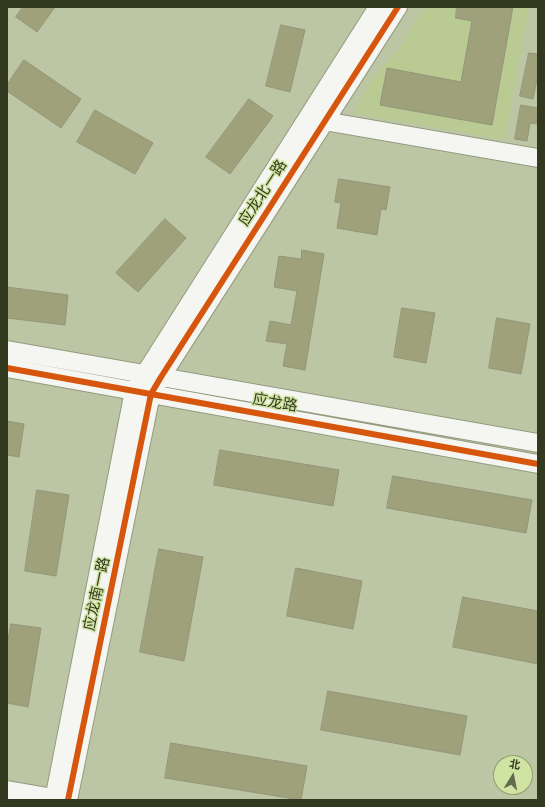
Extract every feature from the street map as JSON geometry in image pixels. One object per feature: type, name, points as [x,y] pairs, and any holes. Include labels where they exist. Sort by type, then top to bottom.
[{"type":"street","name":"应龙北一路","points":[[152,394],[153,375],[378,7]]},
{"type":"street","name":"应龙北一路","points":[[134,391],[153,375],[324,122],[398,7]]},
{"type":"street","points":[[324,122],[538,158]]},
{"type":"street","name":"应龙路","points":[[7,350],[538,443]]},
{"type":"street","name":"应龙路","points":[[7,368],[538,464]]},
{"type":"street","name":"应龙南一路","points":[[61,800],[134,391]]},
{"type":"street","name":"应龙南一路","points":[[61,800],[152,394]]},
{"type":"street","points":[[7,790],[61,800]]},
{"type":"shaded area","points":[[425,7],[529,7],[505,140],[354,113],[375,74],[397,52]]},
{"type":"building","points":[[23,7],[55,7],[37,32],[16,17]]},
{"type":"building","points":[[457,7],[513,7],[492,125],[380,105],[387,68],[461,82],[472,21],[456,18]]},
{"type":"building","points":[[281,25],[305,30],[290,92],[266,86]]},
{"type":"building","points":[[529,53],[538,54],[538,75],[533,99],[520,96]]},
{"type":"building","points":[[24,60],[81,99],[61,128],[7,91],[7,85]]},
{"type":"building","points":[[249,99],[273,116],[230,174],[206,157]]},
{"type":"building","points":[[521,105],[538,108],[538,124],[530,123],[527,141],[515,139]]},
{"type":"building","points":[[95,110],[153,143],[135,174],[77,142]]},
{"type":"building","points":[[339,179],[390,187],[386,210],[381,209],[377,235],[337,228],[341,203],[335,202]]},
{"type":"building","points":[[165,219],[186,238],[138,292],[116,273]]},
{"type":"building","points":[[302,250],[324,254],[305,370],[283,366],[287,344],[266,341],[270,321],[291,325],[297,291],[274,287],[279,256],[301,259]]},
{"type":"building","points":[[7,287],[68,295],[65,325],[7,318]]},
{"type":"building","points":[[402,308],[435,313],[426,363],[394,357]]},
{"type":"building","points":[[497,318],[530,324],[521,374],[489,368]]},
{"type":"building","points":[[7,421],[24,424],[19,457],[7,455]]},
{"type":"building","points":[[220,450],[339,470],[333,506],[214,485]]},
{"type":"building","points":[[393,476],[532,500],[526,533],[387,508]]},
{"type":"building","points":[[37,490],[69,495],[56,576],[25,571]]},
{"type":"building","points":[[159,549],[203,557],[184,661],[140,652]]},
{"type":"building","points":[[296,568],[362,581],[353,629],[287,616]]},
{"type":"building","points":[[463,597],[538,611],[538,664],[453,647]]},
{"type":"building","points":[[11,624],[41,628],[28,707],[7,703],[7,647]]},
{"type":"building","points":[[328,691],[467,716],[460,755],[321,730]]},
{"type":"building","points":[[171,743],[307,766],[301,800],[165,778]]},
{"type":"cycle path","points":[[68,800],[151,394],[398,7]]},
{"type":"cycle path","points":[[7,368],[538,464]]}]
